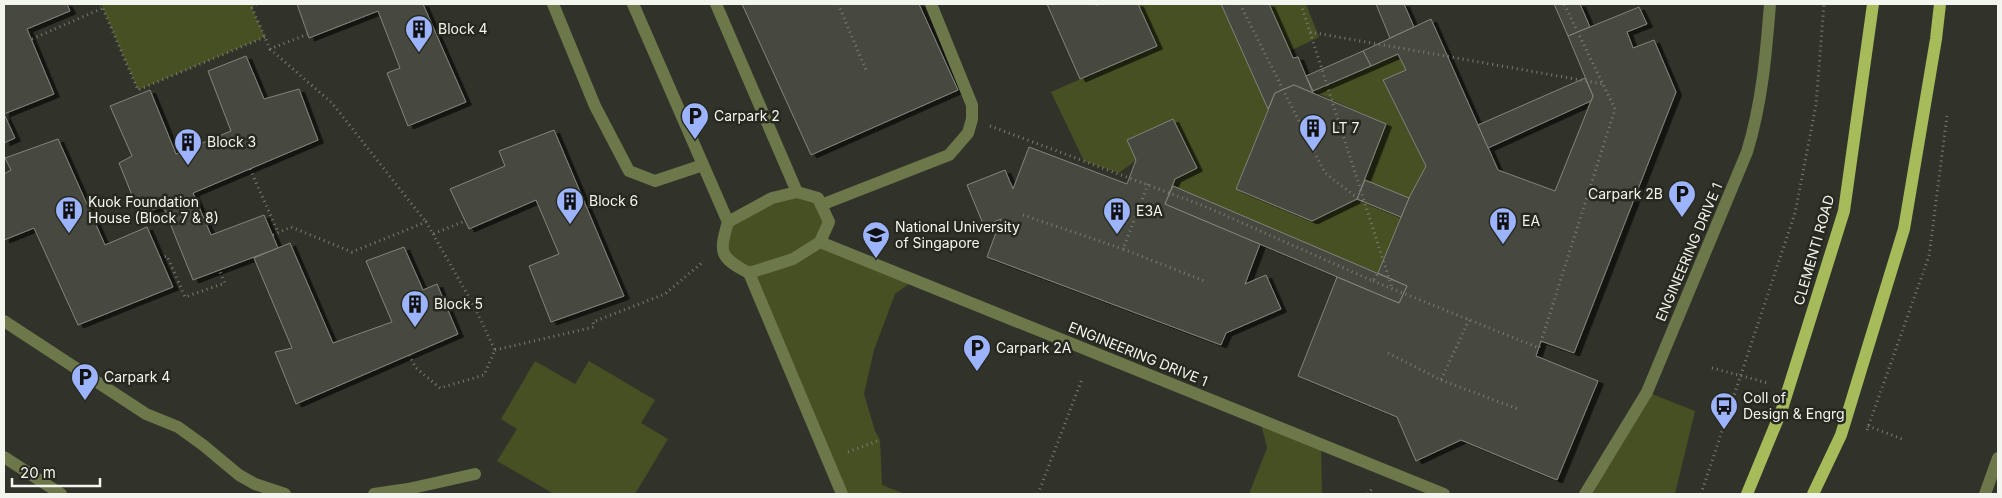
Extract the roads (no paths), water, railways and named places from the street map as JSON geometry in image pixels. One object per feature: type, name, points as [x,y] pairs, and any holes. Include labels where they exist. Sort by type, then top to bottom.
[{"type":"main road","name":"CLEMENTI ROAD","points":[[1747,494],[1789,387],[1844,211],[1873,4]]},
{"type":"main road","points":[[1814,494],[1841,435],[1904,229],[1940,4]]},
{"type":"street","points":[[553,4],[595,106],[629,171],[655,181],[703,165]]},
{"type":"street","points":[[633,4],[728,222],[721,246],[728,262],[749,273],[842,494]]},
{"type":"street","points":[[716,4],[797,192]]},
{"type":"street","points":[[821,204],[949,155],[960,146],[968,133],[972,120],[972,105],[968,91],[931,4]]},
{"type":"street","name":"ENGINEERING DRIVE 1","points":[[1584,494],[1647,392],[1747,152],[1758,117],[1770,4]]},
{"type":"street","points":[[728,222],[772,198],[797,192],[818,198],[829,222],[820,242],[793,259],[749,273]]},
{"type":"street","name":"ENGINEERING DRIVE 1","points":[[820,242],[1444,494]]},
{"type":"street","points":[[4,321],[146,414],[178,427],[239,475],[255,484],[285,494]]},
{"type":"street","points":[[4,458],[61,494]]},
{"type":"street","points":[[1985,494],[1998,458]]},
{"type":"street","points":[[374,494],[408,490],[474,474]]},
{"type":"place","name":"Block 4","points":[[419,53]]},
{"type":"place","name":"Carpark 2","points":[[695,140]]},
{"type":"place","name":"LT 7","points":[[1313,152]]},
{"type":"place","name":"Block 3","points":[[188,166]]},
{"type":"place","name":"Carpark 2B","points":[[1682,218]]},
{"type":"place","name":"Block 6","points":[[570,225]]},
{"type":"place","name":"Kuok Foundation House (Block 7 & 8)","points":[[69,234]]},
{"type":"place","name":"E3A","points":[[1117,235]]},
{"type":"place","name":"EA","points":[[1503,245]]},
{"type":"place","name":"National University of Singapore","points":[[876,259]]},
{"type":"place","name":"Block 5","points":[[415,328]]},
{"type":"place","name":"Carpark 2A","points":[[977,372]]},
{"type":"place","name":"Carpark 4","points":[[85,401]]},
{"type":"place","name":"Coll of Design & Engrg","points":[[1724,430]]}]
